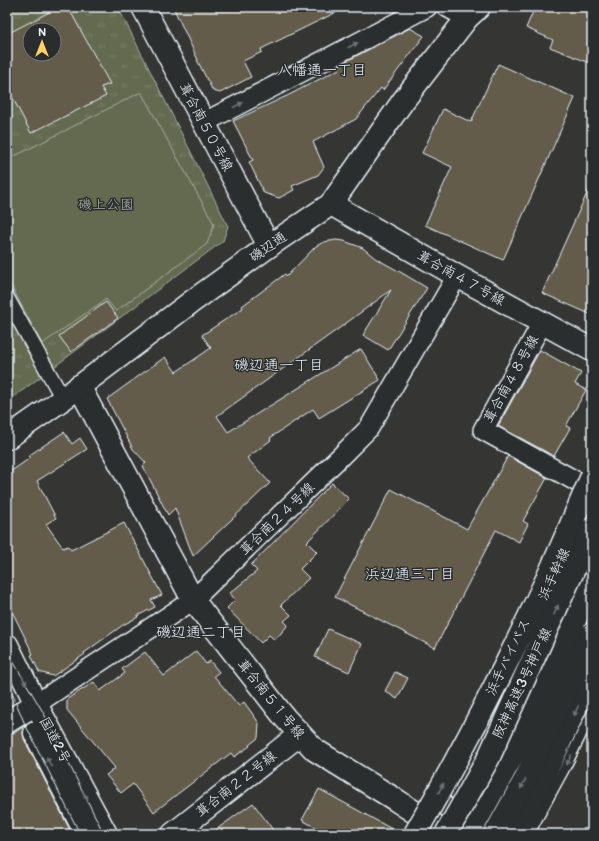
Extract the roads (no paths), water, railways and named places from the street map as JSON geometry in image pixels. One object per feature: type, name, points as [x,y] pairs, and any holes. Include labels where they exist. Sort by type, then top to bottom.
[{"type":"main road","name":"葺合南５０号線","points":[[143,7],[269,246]]},
{"type":"main road","name":"磯辺通","points":[[7,438],[269,246],[331,204],[403,101],[469,11]]},
{"type":"main road","name":"葺合南４７号線","points":[[331,204],[457,276],[592,350]]},
{"type":"main road","name":"葺合南５１号線","points":[[71,392],[193,600],[299,735],[315,750],[446,833]]},
{"type":"main road","name":"浜手バイパス","points":[[415,834],[441,789],[501,674],[546,581],[592,476]]},
{"type":"main road","name":"浜手幹線","points":[[446,833],[527,632],[592,491]]},
{"type":"main road","name":"阪神高速3号神戸線","points":[[446,833],[458,816],[488,759],[592,529]]},
{"type":"main road","name":"阪神高速3号神戸線","points":[[469,834],[514,753],[592,583]]},
{"type":"main road","points":[[477,834],[531,741],[592,606]]},
{"type":"main road","points":[[495,834],[526,778],[592,634]]},
{"type":"main road","name":"国道2号","points":[[7,645],[22,712],[106,834]]},
{"type":"main road","name":"国道2号","points":[[7,678],[22,712],[86,834]]},
{"type":"main road","name":"葺合南２２号線","points":[[173,834],[299,735]]},
{"type":"street","points":[[203,123],[427,7]]},
{"type":"street","points":[[447,7],[469,11]]},
{"type":"street","name":"葺合南２４号線","points":[[22,712],[193,600],[369,428],[457,276]]},
{"type":"street","points":[[7,298],[71,392]]},
{"type":"street","name":"葺合南４８号線","points":[[542,323],[483,430],[592,491]]},
{"type":"street","points":[[515,834],[540,788],[591,678]]},
{"type":"lane","points":[[529,834],[565,768],[592,713]]},
{"type":"tram line","points":[[7,651],[43,712],[104,834]]},
{"type":"tram line","points":[[7,681],[24,722],[80,834]]},
{"type":"district","name":"八幡通一丁目","points":[[322,70]]},
{"type":"district","name":"磯辺通一丁目","points":[[279,365]]},
{"type":"district","name":"浜辺通三丁目","points":[[410,574]]},
{"type":"district","name":"磯辺通二丁目","points":[[201,632]]},
{"type":"park label","name":"磯上公園","points":[[106,204]]}]
